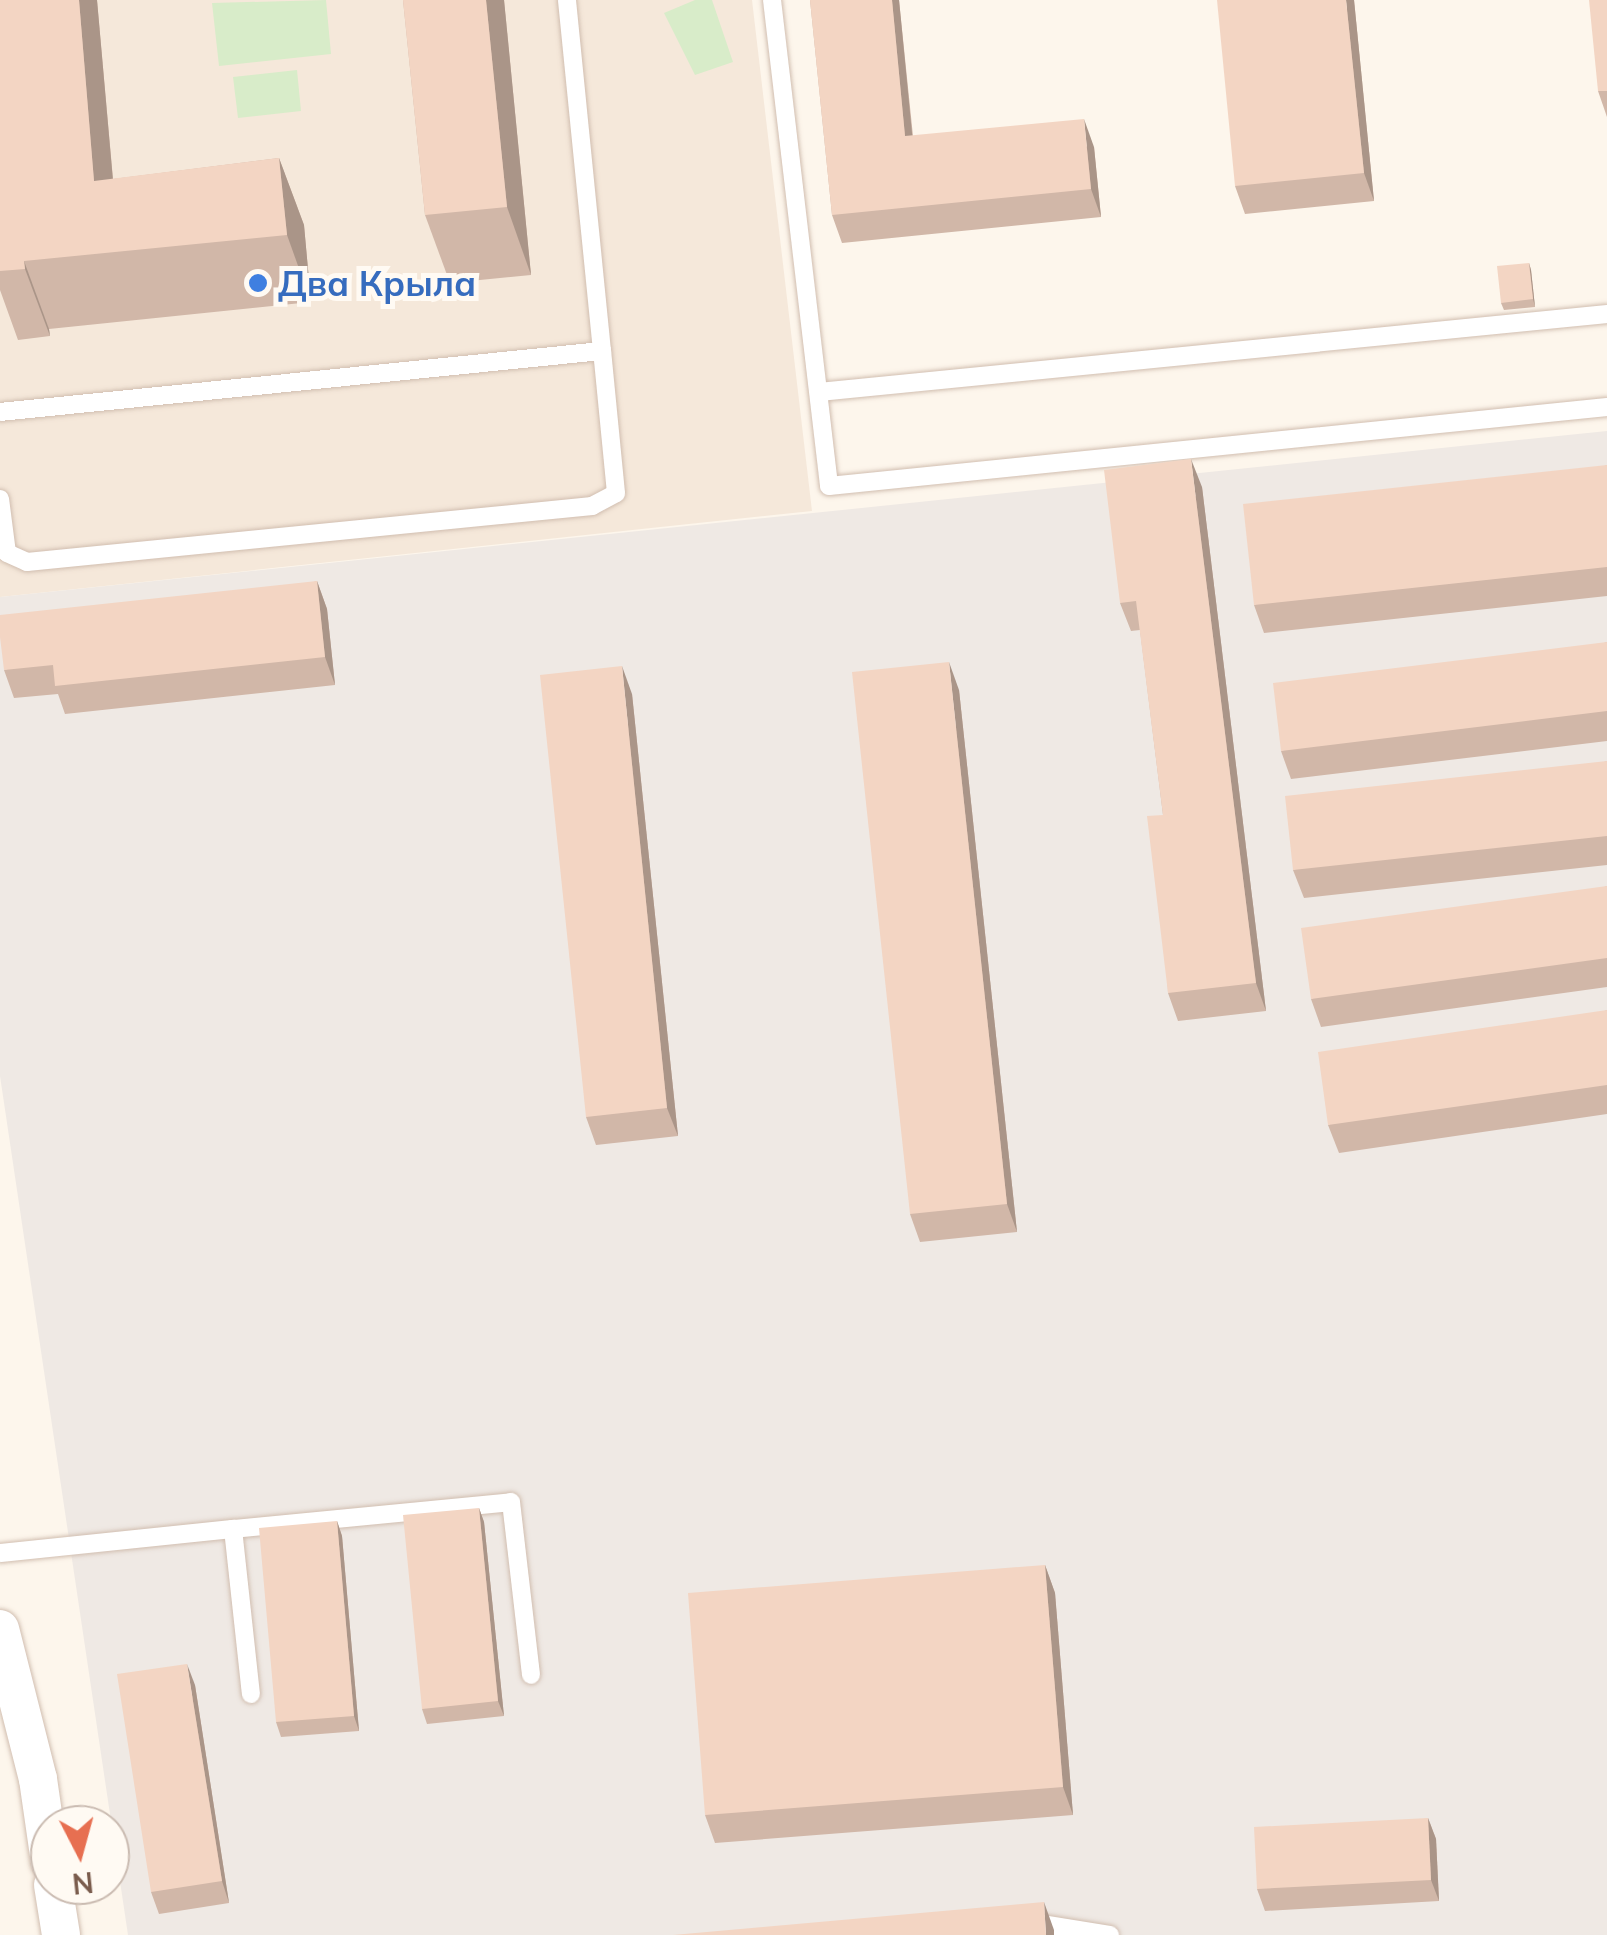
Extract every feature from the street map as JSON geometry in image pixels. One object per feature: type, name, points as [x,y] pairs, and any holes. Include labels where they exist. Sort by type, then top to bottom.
[{"type":"street","points":[[0,1629],[42,1805]]},
{"type":"street","points":[[59,1905],[66,1934]]},
{"type":"lane","points":[[0,499],[7,554],[27,562],[592,506],[616,492],[567,0]]},
{"type":"lane","points":[[772,0],[829,486],[1607,407]]},
{"type":"lane","points":[[819,392],[1607,314]]},
{"type":"lane","points":[[0,412],[602,351]]},
{"type":"lane","points":[[0,1553],[511,1502],[531,1675]]},
{"type":"lane","points":[[233,1529],[250,1694]]},
{"type":"lane","points":[[1009,1920],[1110,1935]]},
{"type":"shaded area","points":[[0,0],[752,0],[812,511],[0,597]]},
{"type":"shaded area","points":[[1607,431],[1607,1935],[128,1935],[124,1905],[130,1905],[130,1805],[109,1805],[0,1076],[0,597]]},
{"type":"green space","points":[[326,0],[331,54],[219,66],[212,3]]},
{"type":"green space","points":[[695,0],[712,0],[733,62],[695,75],[664,13]]},
{"type":"green space","points":[[297,70],[301,111],[238,118],[233,77]]},
{"type":"building","points":[[0,0],[79,0],[94,181],[279,158],[287,235],[24,261],[25,269],[0,271]]},
{"type":"building","points":[[403,0],[486,0],[507,207],[425,215]]},
{"type":"building","points":[[810,0],[892,0],[905,136],[1084,119],[1091,189],[832,215]]},
{"type":"building","points":[[1217,0],[1346,0],[1364,173],[1235,186]]},
{"type":"building","points":[[1589,0],[1607,0],[1607,91],[1598,91]]},
{"type":"building","points":[[1529,263],[1533,299],[1501,303],[1497,266]]},
{"type":"building","points":[[1191,459],[1256,983],[1168,993],[1147,816],[1163,815],[1136,601],[1120,603],[1104,470]]},
{"type":"building","points":[[1607,465],[1607,567],[1254,605],[1243,504]]},
{"type":"building","points":[[317,581],[325,657],[55,686],[53,665],[4,670],[0,615]]},
{"type":"building","points":[[1607,642],[1607,711],[1281,751],[1273,683]]},
{"type":"building","points":[[949,662],[1007,1204],[910,1214],[852,672]]},
{"type":"building","points":[[622,666],[667,1108],[586,1117],[540,675]]},
{"type":"building","points":[[1607,761],[1607,836],[1293,870],[1285,796]]},
{"type":"building","points":[[1607,886],[1607,958],[1311,999],[1301,928]]},
{"type":"building","points":[[1607,1010],[1607,1085],[1328,1125],[1318,1052]]},
{"type":"building","points":[[479,1508],[498,1701],[422,1709],[403,1515]]},
{"type":"building","points":[[337,1521],[354,1716],[276,1722],[259,1528]]},
{"type":"building","points":[[1045,1565],[1063,1787],[705,1815],[688,1593]]},
{"type":"building","points":[[187,1664],[222,1881],[151,1892],[117,1674]]},
{"type":"building","points":[[1428,1818],[1431,1880],[1257,1889],[1254,1827]]},
{"type":"building","points":[[1044,1902],[1046,1935],[673,1935]]},
{"type":"place","name":"Два Крыла","points":[[258,283]]}]
